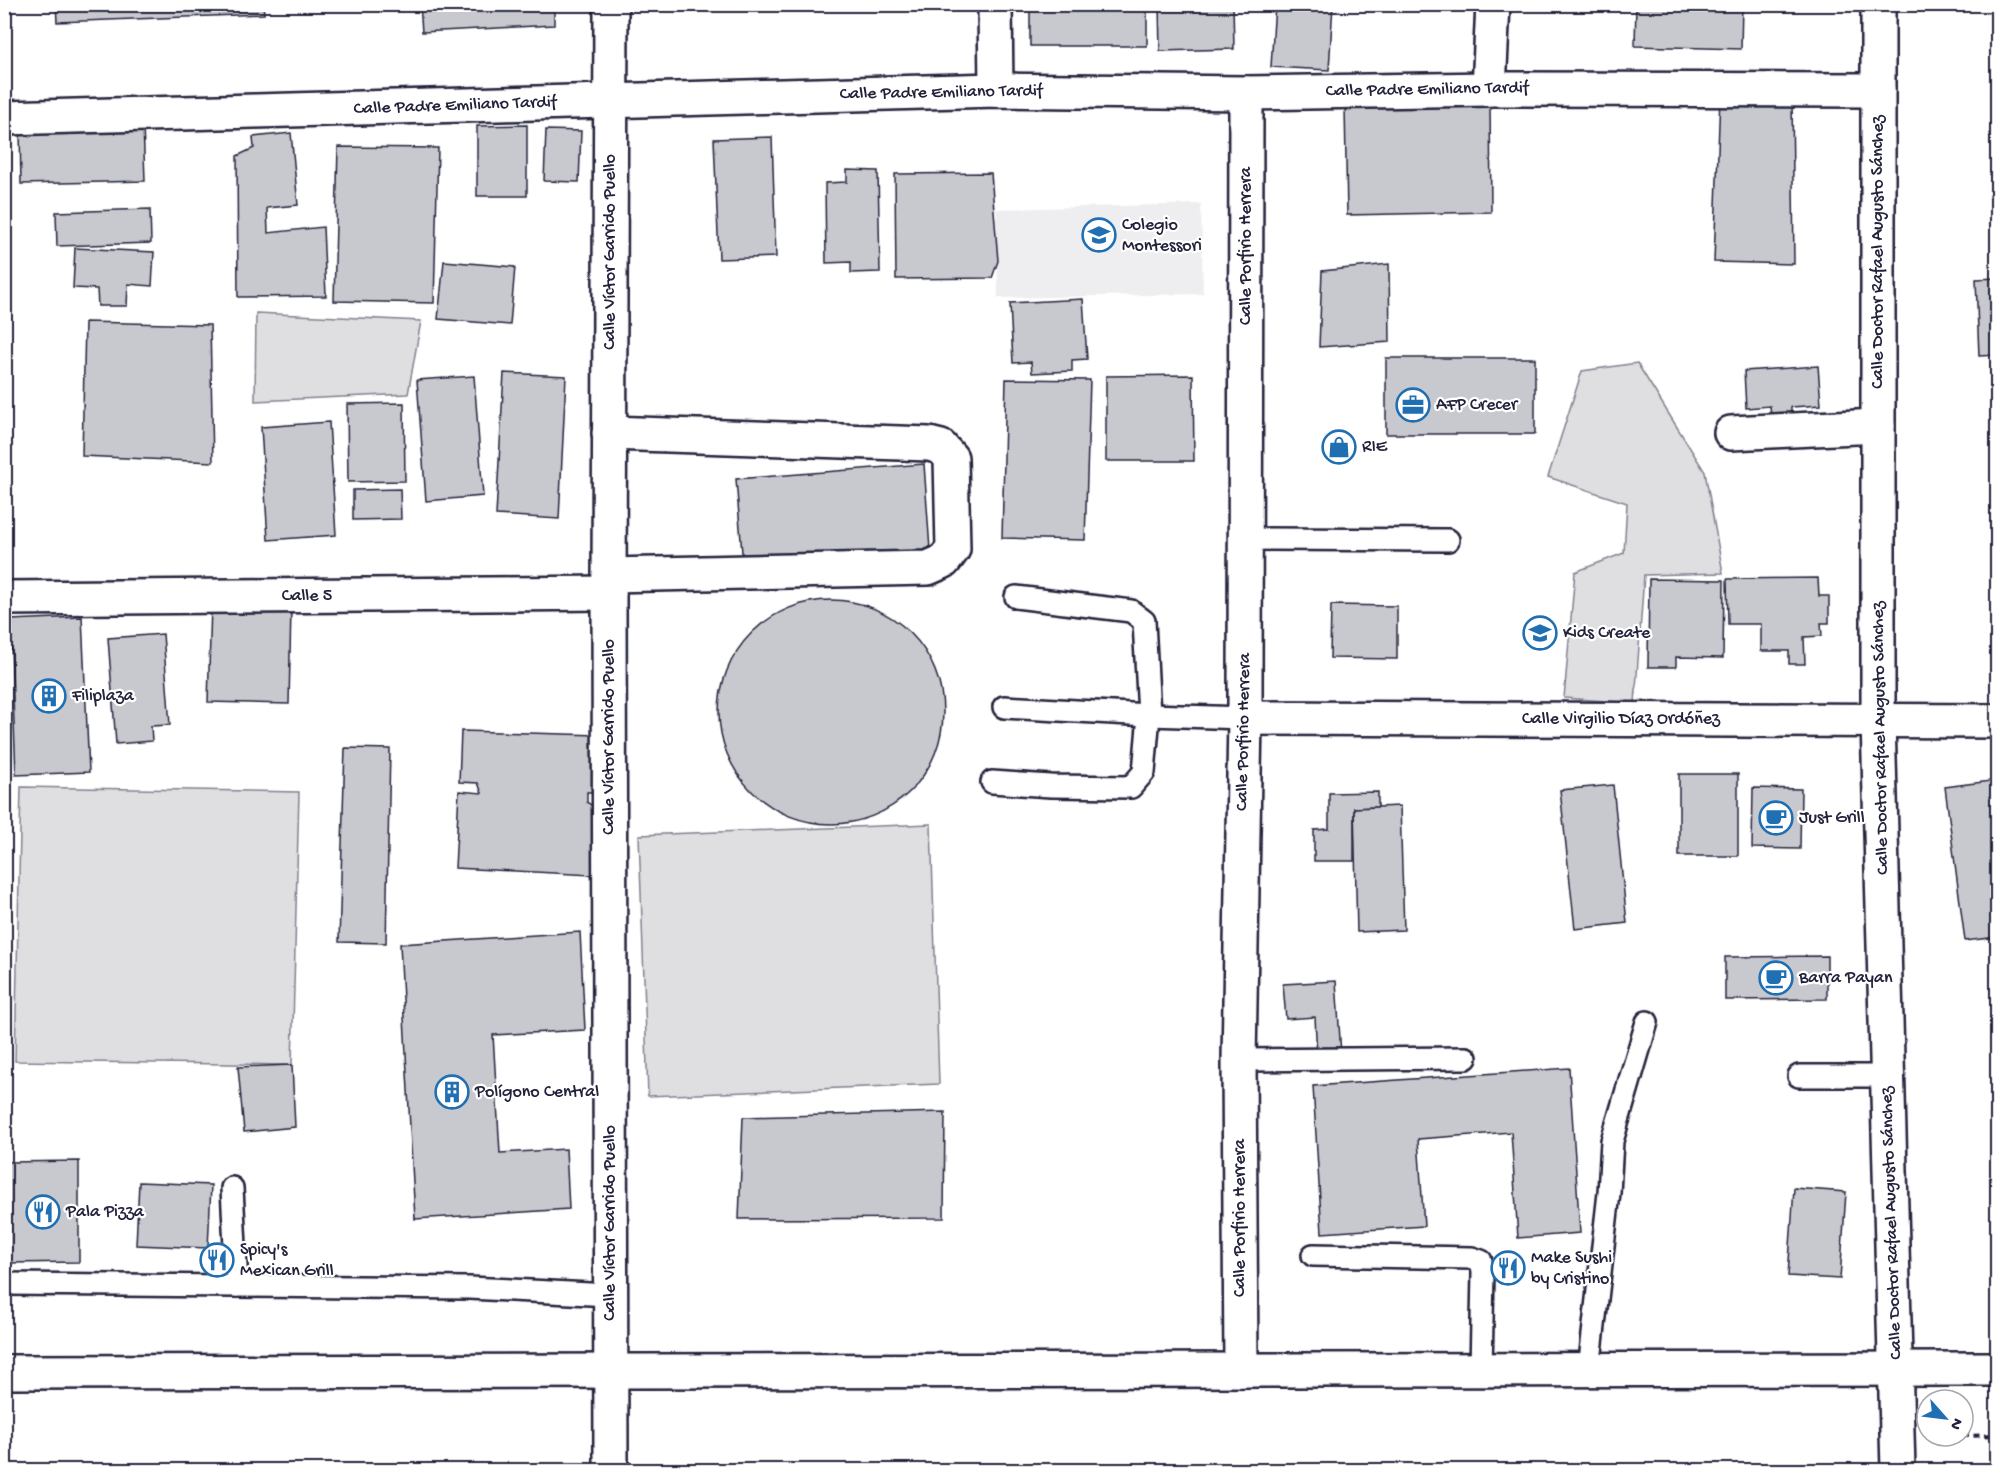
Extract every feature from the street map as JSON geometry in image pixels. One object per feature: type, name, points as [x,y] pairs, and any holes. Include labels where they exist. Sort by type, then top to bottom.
[{"type":"street","name":"Calle Víctor Garrido Puello","points":[[611,4],[609,433],[611,1470]]},
{"type":"street","points":[[995,4],[996,90]]},
{"type":"street","points":[[1490,89],[1492,4]]},
{"type":"street","name":"Calle Doctor Rafael Augusto Sánchez","points":[[1878,4],[1878,720],[1898,1470]]},
{"type":"street","name":"Calle Padre Emiliano Tardif","points":[[4,118],[996,90],[1246,93],[1490,89],[1878,90]]},
{"type":"street","name":"Calle Porfirio Herrera","points":[[1240,1370],[1239,1060],[1245,718],[1246,93]]},
{"type":"street","points":[[1731,433],[1878,426]]},
{"type":"street","name":"Calle 5","points":[[4,598],[609,584],[927,568],[944,561],[954,549],[951,458],[941,447],[928,444],[609,433]]},
{"type":"street","name":"Calle Virgilio Díaz Ordóñez","points":[[1245,718],[1998,721]]},
{"type":"street","points":[[4,1372],[1998,1369]]},
{"type":"lane","points":[[1245,539],[1448,540]]},
{"type":"lane","points":[[992,782],[1051,786],[1131,787],[1144,772],[1149,715],[1144,621],[1131,610],[1016,597]]},
{"type":"lane","points":[[1004,707],[1245,718]]},
{"type":"lane","points":[[1589,1370],[1609,1193],[1612,1141],[1647,1022]]},
{"type":"lane","points":[[1239,1060],[1466,1058]]},
{"type":"lane","points":[[1799,1076],[1888,1076]]},
{"type":"lane","points":[[232,1188],[237,1286]]},
{"type":"lane","points":[[1313,1255],[1472,1258],[1481,1261],[1483,1272],[1481,1370]]},
{"type":"lane","points":[[4,1284],[469,1288],[610,1295]]},
{"type":"path","points":[[1975,1436],[1998,1435]]},
{"type":"shaded area","name":"Colegio Montessori","points":[[1201,204],[1203,294],[998,298],[996,209]]},
{"type":"shaded area","points":[[256,313],[421,321],[408,394],[255,401]]},
{"type":"shaded area","points":[[1637,363],[1705,472],[1723,573],[1644,575],[1635,703],[1564,698],[1575,572],[1624,553],[1627,503],[1548,477],[1582,371]]},
{"type":"shaded area","points":[[21,787],[299,792],[292,1065],[15,1061]]},
{"type":"shaded area","name":"Polígono Central","points":[[931,824],[939,1084],[648,1096],[639,835]]},
{"type":"building","points":[[56,4],[263,4],[264,14],[57,22]]},
{"type":"building","points":[[420,4],[554,4],[554,25],[422,32]]},
{"type":"building","points":[[1030,4],[1147,4],[1147,46],[1030,46]]},
{"type":"building","points":[[1159,4],[1233,4],[1234,49],[1160,51]]},
{"type":"building","points":[[1275,4],[1333,4],[1329,70],[1271,67]]},
{"type":"building","points":[[1636,4],[1742,4],[1741,49],[1635,46]]},
{"type":"building","points":[[1720,96],[1792,98],[1794,264],[1714,262]]},
{"type":"building","points":[[1490,103],[1491,212],[1347,215],[1345,106]]},
{"type":"building","points":[[143,124],[145,181],[21,184],[20,128]]},
{"type":"building","points":[[527,125],[527,196],[477,196],[477,126]]},
{"type":"building","points":[[546,130],[581,131],[579,182],[544,181]]},
{"type":"building","points":[[291,133],[298,205],[267,208],[268,233],[323,227],[326,296],[238,297],[237,156],[254,148],[253,137]]},
{"type":"building","points":[[772,137],[776,257],[719,259],[714,139]]},
{"type":"building","points":[[338,147],[438,148],[434,303],[334,301]]},
{"type":"building","points":[[847,170],[878,171],[880,272],[851,273],[851,262],[826,263],[825,183],[847,182]]},
{"type":"building","points":[[991,173],[998,261],[992,278],[896,279],[895,174]]},
{"type":"building","points":[[150,209],[151,243],[57,246],[56,212]]},
{"type":"building","points":[[75,248],[154,252],[152,286],[128,284],[127,306],[98,306],[97,289],[73,288]]},
{"type":"building","points":[[444,261],[515,267],[510,325],[438,319]]},
{"type":"building","points":[[1389,264],[1390,342],[1319,347],[1322,271]]},
{"type":"building","points":[[1998,278],[1998,355],[1979,356],[1976,279]]},
{"type":"building","points":[[1083,299],[1087,359],[1072,360],[1072,371],[1032,373],[1031,362],[1013,363],[1010,303]]},
{"type":"building","points":[[85,322],[210,325],[213,462],[82,456]]},
{"type":"building","points":[[1386,358],[1535,358],[1535,434],[1386,434]]},
{"type":"building","points":[[1818,366],[1821,405],[1791,407],[1791,415],[1771,416],[1770,406],[1746,408],[1744,371]]},
{"type":"building","points":[[504,373],[566,376],[559,519],[496,515]]},
{"type":"building","points":[[1193,375],[1194,461],[1106,461],[1106,376]]},
{"type":"building","points":[[474,376],[483,496],[426,501],[417,380]]},
{"type":"building","points":[[1006,379],[1090,380],[1085,540],[1002,538]]},
{"type":"building","points":[[404,403],[405,481],[348,482],[347,404]]},
{"type":"building","points":[[329,422],[336,535],[268,540],[261,427]]},
{"type":"building","points":[[924,464],[930,550],[743,565],[736,479]]},
{"type":"building","points":[[400,489],[401,519],[353,520],[353,490]]},
{"type":"building","points":[[1818,578],[1819,596],[1829,596],[1829,623],[1821,623],[1822,636],[1804,637],[1805,664],[1789,664],[1789,651],[1761,651],[1761,624],[1728,624],[1727,579]]},
{"type":"building","points":[[1649,579],[1724,580],[1723,658],[1676,657],[1676,667],[1648,667]]},
{"type":"building","points":[[820,600],[842,600],[864,604],[884,613],[902,625],[918,641],[939,679],[943,712],[939,745],[935,755],[918,783],[902,799],[864,820],[842,824],[820,824],[798,820],[778,811],[760,799],[744,783],[723,745],[719,723],[719,701],[723,679],[732,659],[744,641],[760,625],[798,604]]},
{"type":"building","points":[[211,605],[291,607],[289,704],[208,702]]},
{"type":"building","points":[[1331,605],[1397,606],[1397,659],[1330,658]]},
{"type":"building","name":"Filiplaza","points":[[82,617],[89,772],[16,775],[10,620]]},
{"type":"building","points":[[163,634],[170,725],[151,726],[152,741],[116,744],[108,638]]},
{"type":"building","points":[[461,731],[599,735],[597,792],[587,792],[587,802],[595,808],[592,875],[455,868],[459,791],[482,793],[478,783],[459,782]]},
{"type":"building","points":[[345,748],[390,749],[386,943],[339,942]]},
{"type":"building","points":[[1679,774],[1738,774],[1738,856],[1679,856]]},
{"type":"building","points":[[1998,780],[1998,937],[1965,941],[1945,787]]},
{"type":"building","points":[[1613,785],[1627,923],[1575,929],[1560,790]]},
{"type":"building","name":"Just Grill","points":[[1753,788],[1801,789],[1800,849],[1752,848]]},
{"type":"building","points":[[1378,792],[1378,807],[1354,808],[1354,861],[1314,861],[1314,830],[1329,829],[1329,793]]},
{"type":"building","points":[[1400,806],[1404,930],[1357,932],[1354,808]]},
{"type":"building","name":"Polígono Central","points":[[580,932],[585,1030],[493,1035],[500,1153],[566,1149],[569,1209],[415,1219],[400,944]]},
{"type":"building","name":"Barra Payan","points":[[1827,956],[1827,999],[1725,1000],[1725,957]]},
{"type":"building","points":[[1336,981],[1341,1054],[1317,1055],[1315,1017],[1286,1019],[1283,984]]},
{"type":"building","points":[[292,1065],[295,1127],[244,1132],[238,1067]]},
{"type":"building","points":[[1569,1068],[1580,1233],[1518,1238],[1511,1132],[1418,1139],[1424,1226],[1322,1233],[1313,1086]]},
{"type":"building","points":[[945,1112],[944,1218],[739,1219],[743,1117]]},
{"type":"building","name":"Pala Pizza","points":[[79,1161],[79,1262],[8,1263],[7,1162]]},
{"type":"building","points":[[139,1182],[211,1185],[208,1248],[136,1245]]},
{"type":"building","points":[[1794,1188],[1846,1192],[1840,1279],[1788,1276]]},
{"type":"place","name":"Colegio Montessori","points":[[1099,235]]},
{"type":"place","name":"AFP Crecer","points":[[1413,405]]},
{"type":"place","name":"RIE","points":[[1339,447]]},
{"type":"place","name":"Kids Create","points":[[1540,633]]},
{"type":"place","name":"Filiplaza","points":[[49,696]]},
{"type":"place","name":"Just Grill","points":[[1776,818]]},
{"type":"place","name":"Barra Payan","points":[[1776,978]]},
{"type":"place","name":"Polígono Central","points":[[452,1092]]},
{"type":"place","name":"Pala Pizza","points":[[43,1212]]},
{"type":"place","name":"Spicy's Mexican Grill","points":[[217,1260]]},
{"type":"place","name":"Make Sushi by Cristino","points":[[1508,1268]]}]
